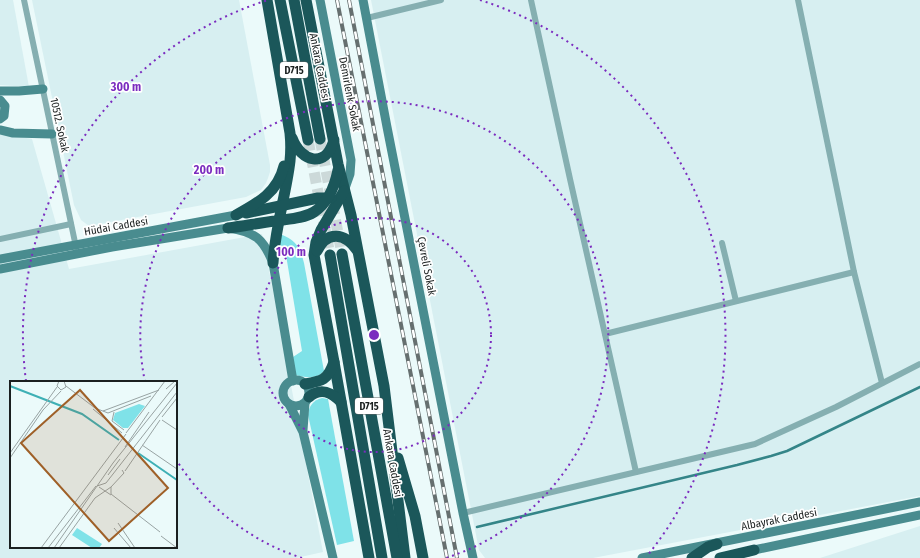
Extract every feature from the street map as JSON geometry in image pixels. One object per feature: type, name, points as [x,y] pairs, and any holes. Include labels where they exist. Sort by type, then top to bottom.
[{"type":"highway","points":[[267,0],[290,133],[290,161],[275,241],[273,263]]},
{"type":"highway","name":"D715","points":[[280,0],[308,140]]},
{"type":"highway","name":"Ankara Caddesi","points":[[294,0],[320,139]]},
{"type":"highway","points":[[306,0],[344,192],[351,215],[384,386],[405,558]]},
{"type":"highway","points":[[236,215],[255,205],[265,197],[273,189],[280,178],[284,168],[285,157],[284,121],[286,104]]},
{"type":"highway","points":[[290,133],[297,149],[305,156],[315,159],[325,155],[332,146],[334,140]]},
{"type":"highway","points":[[228,228],[301,217],[317,210],[327,198],[334,185],[339,166]]},
{"type":"highway","points":[[344,192],[324,224],[316,242],[314,255],[369,558]]},
{"type":"highway","points":[[236,215],[318,198],[327,198],[338,202],[347,209],[351,215]]},
{"type":"highway","points":[[316,263],[317,251],[320,244],[332,236],[341,236],[347,239],[358,251]]},
{"type":"highway","name":"Ankara Caddesi","points":[[342,254],[397,558]]},
{"type":"highway","name":"D715","points":[[330,255],[382,558]]},
{"type":"highway","points":[[305,384],[316,382],[324,378],[329,374],[334,362]]},
{"type":"highway","points":[[307,400],[316,392],[325,392],[332,394],[341,402]]},
{"type":"highway","points":[[389,425],[415,516],[423,558]]},
{"type":"highway","points":[[358,495],[377,558]]},
{"type":"highway","points":[[692,558],[716,544]]},
{"type":"highway","points":[[720,558],[754,550]]},
{"type":"street","name":"10512. Sokak","points":[[24,0],[76,249]]},
{"type":"street","name":"Demirlenk Sokak","points":[[320,0],[351,160],[350,174],[344,192]]},
{"type":"street","name":"Çevreli Sokak","points":[[363,0],[468,536]]},
{"type":"street","points":[[367,18],[441,0]]},
{"type":"street","points":[[531,0],[636,472]]},
{"type":"street","points":[[798,0],[854,272],[882,382]]},
{"type":"street","points":[[0,91],[43,89]]},
{"type":"street","points":[[0,100],[4,106],[4,116],[0,119]]},
{"type":"street","points":[[0,130],[13,133],[52,134]]},
{"type":"street","name":"Hüdai Caddesi","points":[[0,269],[76,249],[236,215]]},
{"type":"street","points":[[0,239],[71,224]]},
{"type":"street","points":[[228,228],[247,232],[257,237],[266,248],[273,263],[293,381]]},
{"type":"street","name":"Hüdai Caddesi","points":[[0,260],[76,249],[112,247],[228,228]]},
{"type":"street","points":[[722,243],[736,301]]},
{"type":"street","points":[[605,334],[854,272]]},
{"type":"street","points":[[463,513],[755,444],[836,407],[882,382],[920,364]]},
{"type":"street","points":[[303,432],[309,391],[307,386],[301,381],[293,381],[288,384],[284,390],[284,398],[289,404],[303,432],[333,558]]},
{"type":"street","points":[[289,404],[299,406],[307,400]]},
{"type":"street","name":"Albayrak Caddesi","points":[[642,558],[920,502]]},
{"type":"street","points":[[736,558],[754,550],[918,516]]},
{"type":"street","points":[[468,536],[473,558]]},
{"type":"street","points":[[468,536],[479,558]]},
{"type":"shaded area","points":[[0,0],[13,0],[29,87],[0,85]]},
{"type":"shaded area","points":[[32,0],[239,0],[270,165],[268,178],[261,190],[246,197],[89,226],[81,220],[74,205]]},
{"type":"shaded area","points":[[371,0],[920,0],[920,496],[593,558],[485,558],[479,550]]},
{"type":"shaded area","points":[[0,133],[32,139],[69,269],[262,234],[323,552],[296,558],[0,558]]},
{"type":"shaded area","points":[[280,234],[290,239],[299,248],[304,263],[324,371],[318,376],[306,377],[295,375],[293,357],[302,351],[286,255],[277,252]]},
{"type":"shaded area","points":[[322,398],[328,399],[354,541],[337,545],[308,415],[312,404],[316,400]]},
{"type":"shaded area","points":[[920,526],[920,558],[820,558]]},
{"type":"waterway","points":[[477,527],[737,465],[787,451],[920,387]]},
{"type":"tunnel","points":[[320,139],[342,254]]},
{"type":"tunnel","points":[[308,140],[330,255]]},
{"type":"railway","points":[[337,0],[447,558]]},
{"type":"railway","points":[[349,0],[457,558]]}]
